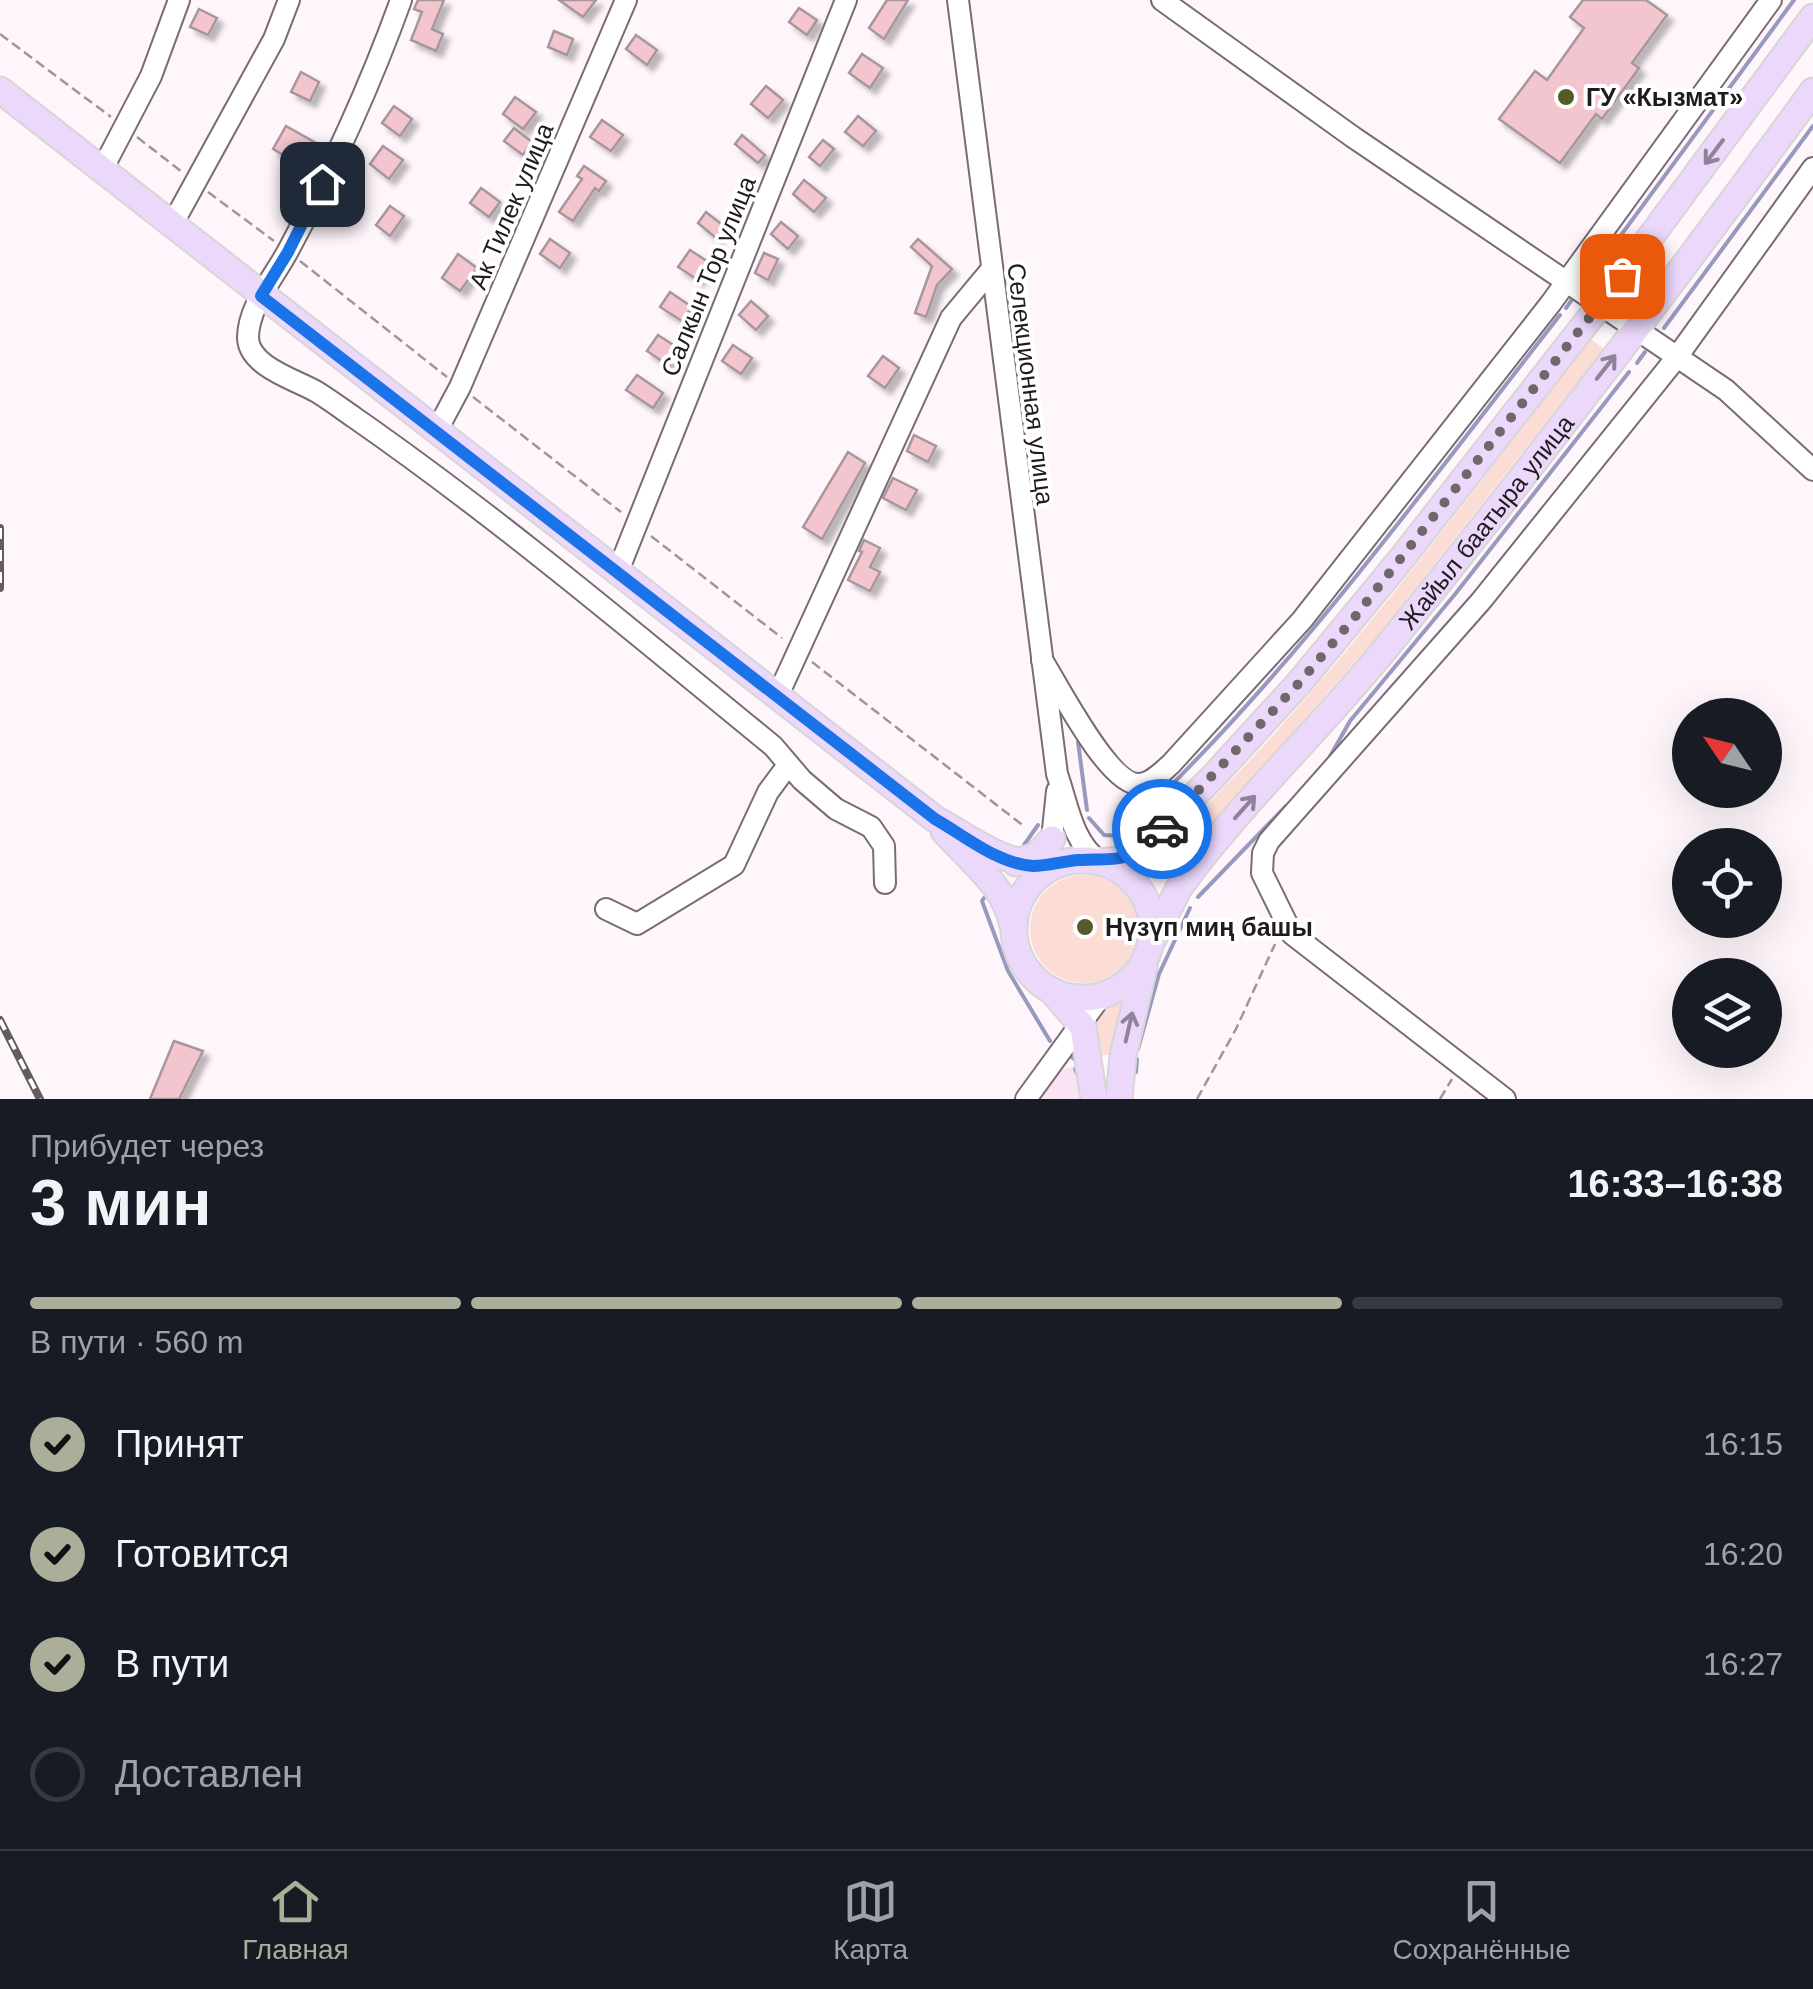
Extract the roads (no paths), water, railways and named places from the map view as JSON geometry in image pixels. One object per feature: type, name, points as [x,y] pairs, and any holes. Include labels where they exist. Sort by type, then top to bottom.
[{"type":"main road","name":"Жайыл баатыра улица","points":[[1100,862],[1118,860],[1140,850],[1213,778],[1300,682],[1600,304],[1813,16]]},
{"type":"main road","points":[[0,90],[935,819],[998,889],[1010,912],[1025,966],[1079,1022],[1087,1038],[1094,1099]]},
{"type":"main road","name":"Жайыл баатыра улица","points":[[1148,950],[1179,888],[1206,852],[1387,647],[1636,328],[1813,91]]},
{"type":"main road","points":[[935,819],[1036,869],[1080,860],[1100,862],[1129,877],[1144,896],[1152,920],[1123,1056],[1119,1099]]},
{"type":"main road","points":[[1014,930],[1018,906],[1036,869],[1037,856],[1052,839]]},
{"type":"main road","points":[[1052,991],[1076,998],[1100,996],[1123,985],[1148,950]]},
{"type":"street","points":[[103,168],[151,76],[179,0]]},
{"type":"street","points":[[172,223],[274,38],[288,0]]},
{"type":"street","points":[[401,0],[371,81],[288,252],[261,296],[248,335],[250,347],[257,357],[358,421],[555,569],[773,746],[836,810],[871,827],[884,846],[885,883]]},
{"type":"street","name":"Ак Тилек улица","points":[[438,430],[626,0]]},
{"type":"street","name":"Салкын Тор улица","points":[[618,571],[846,0]]},
{"type":"street","name":"Селекционная улица","points":[[958,0],[1058,774],[1079,841],[1100,862]]},
{"type":"street","points":[[1162,0],[1353,137],[1726,390],[1813,470]]},
{"type":"street","points":[[1042,660],[1095,746],[1119,776],[1138,784],[1150,781],[1171,764],[1302,620],[1568,282],[1771,0]]},
{"type":"street","points":[[1505,1099],[1298,939],[1262,872],[1263,853],[1482,601],[1677,357],[1813,168]]},
{"type":"street","points":[[778,695],[951,318],[991,270]]},
{"type":"street","points":[[606,908],[637,924],[734,865],[768,792],[788,765]]},
{"type":"street","name":"Селекционная улица","points":[[1052,839],[1058,774]]},
{"type":"street","points":[[1026,1099],[1100,996]]},
{"type":"waterway","points":[[1588,280],[1794,0]]},
{"type":"waterway","points":[[1664,328],[1813,126]]},
{"type":"waterway","points":[[1566,308],[1571,301]]},
{"type":"waterway","points":[[1126,829],[1244,709],[1299,646],[1560,315]]},
{"type":"waterway","points":[[1637,363],[1645,352]]},
{"type":"waterway","points":[[1328,760],[1350,721],[1629,372]]},
{"type":"waterway","points":[[1078,742],[1087,810]]},
{"type":"waterway","points":[[1198,897],[1286,806]]},
{"type":"waterway","points":[[1089,818],[1104,835],[1119,836]]},
{"type":"waterway","points":[[1024,845],[1038,825]]},
{"type":"waterway","points":[[984,898],[1008,971],[1050,1041]]},
{"type":"waterway","points":[[1138,1049],[1159,974],[1190,908]]},
{"type":"waterway","points":[[1071,1056],[1074,1059]]},
{"type":"waterway","points":[[1136,1072],[1137,1059]]},
{"type":"waterway","points":[[1075,1069],[1079,1077]]},
{"type":"railway","points":[[0,528],[0,588]]},
{"type":"railway","points":[[0,1020],[40,1099]]},
{"type":"place","name":"ГУ «Кызмат»","points":[[1566,97]]},
{"type":"place","name":"Нүзүп миң башы","points":[[1085,927]]}]
